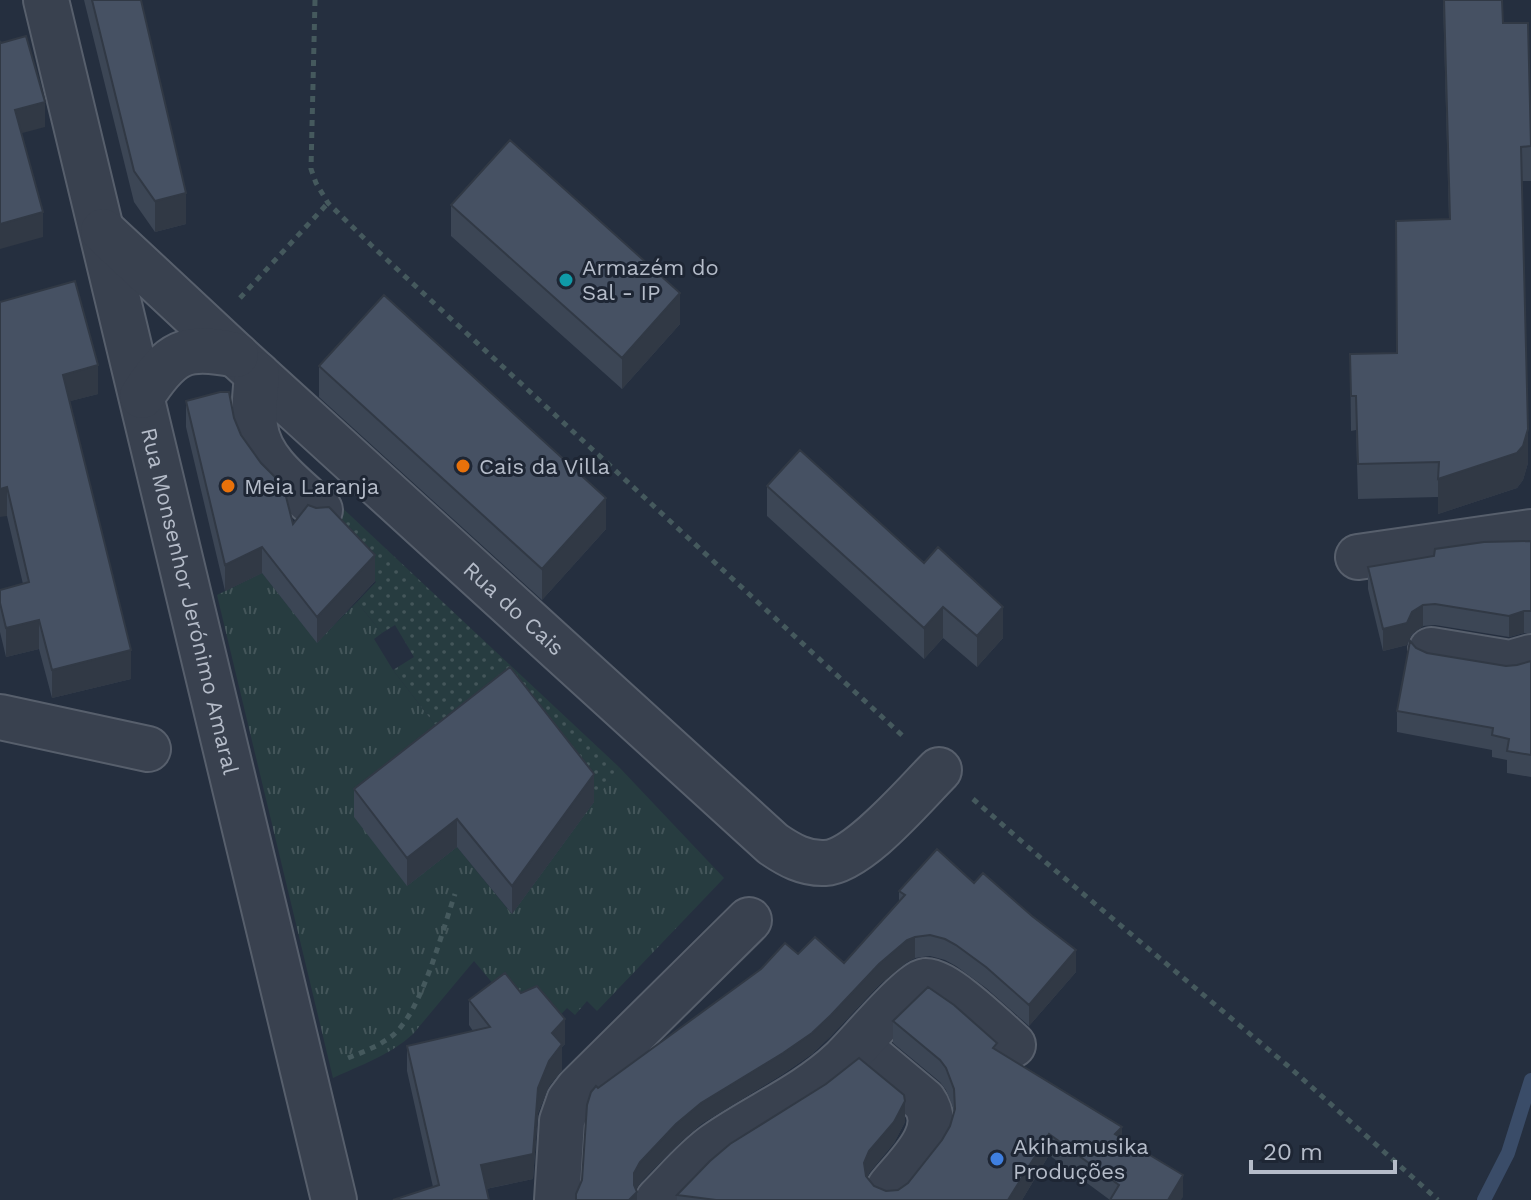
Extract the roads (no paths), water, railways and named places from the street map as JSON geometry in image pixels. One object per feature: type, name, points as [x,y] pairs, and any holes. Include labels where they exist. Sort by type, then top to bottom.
[{"type":"street","name":"Rua Monsenhor Jerónimo Amaral","points":[[46,0],[334,1200]]},
{"type":"street","name":"Rua do Cais","points":[[103,231],[773,844],[790,855],[809,862],[828,863],[847,856],[865,844],[939,770]]},
{"type":"street","points":[[142,396],[157,373],[179,355],[193,350],[234,354],[260,446],[276,469],[320,510]]},
{"type":"street","points":[[1358,557],[1531,532]]},
{"type":"street","points":[[1431,650],[1510,663],[1531,657]]},
{"type":"street","points":[[0,717],[148,749]]},
{"type":"street","points":[[557,1200],[562,1121],[569,1101],[749,920]]},
{"type":"street","points":[[658,1200],[713,1147],[812,1085],[840,1063],[914,987],[926,981],[947,989],[1013,1045]]},
{"type":"street","points":[[858,1046],[924,1101],[930,1110],[925,1143],[889,1188]]},
{"type":"waterway","points":[[1484,1200],[1508,1153],[1531,1080]]},
{"type":"place","name":"Armazém do Sal - IP","points":[[566,280]]},
{"type":"place","name":"Cais da Villa","points":[[463,466]]},
{"type":"place","name":"Meia Laranja","points":[[228,486]]},
{"type":"place","name":"Akihamusika Produções","points":[[997,1159]]}]
